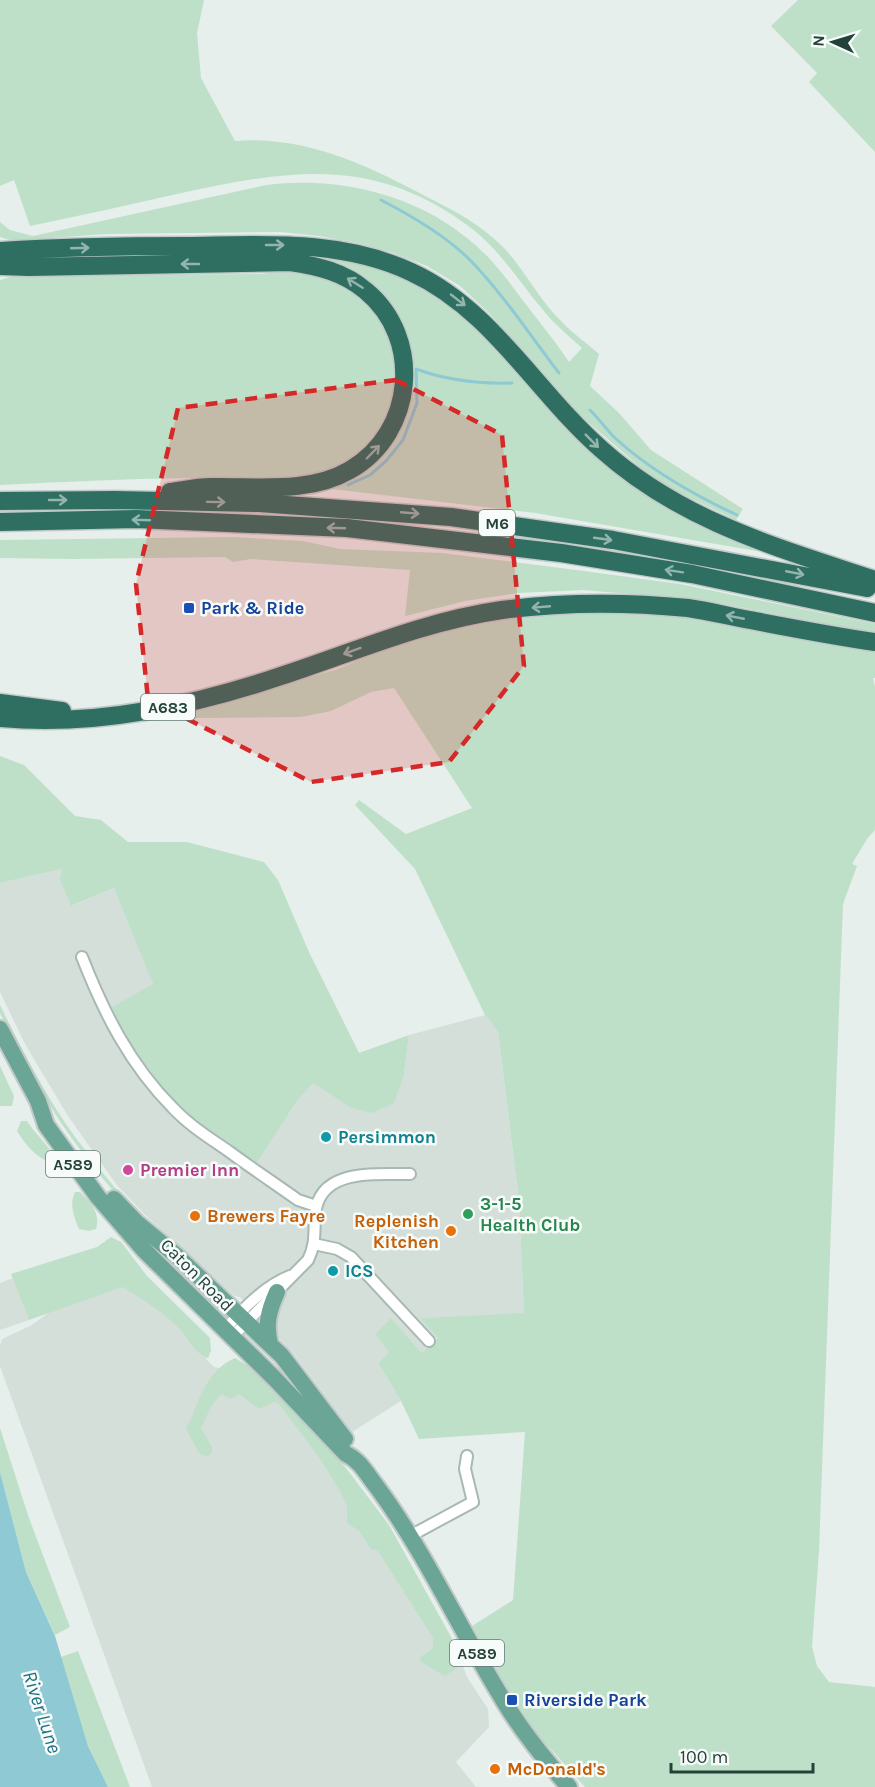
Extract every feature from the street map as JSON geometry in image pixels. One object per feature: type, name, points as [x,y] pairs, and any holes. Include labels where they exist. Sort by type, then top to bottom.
[{"type":"highway","points":[[0,240],[21,249]]},
{"type":"highway","points":[[0,250],[285,245],[324,248],[369,256],[393,264],[413,272],[447,292],[475,313],[558,407],[601,450],[640,480],[712,523],[750,539],[875,580]]},
{"type":"highway","points":[[0,266],[290,262],[328,268],[366,290],[385,312],[400,340],[405,375],[404,391],[397,416],[376,450],[349,471],[317,483],[294,486],[207,487],[115,500]]},
{"type":"highway","points":[[0,277],[29,267]]},
{"type":"highway","name":"M6","points":[[0,501],[115,500],[259,503],[451,517],[613,540],[875,590]]},
{"type":"highway","name":"M6","points":[[0,522],[136,519],[347,528],[561,553],[692,574],[875,613]]},
{"type":"highway","name":"A683","points":[[6,721],[103,717],[161,708],[280,677],[380,640],[428,626],[501,610],[621,603],[689,609],[875,642]]},
{"type":"highway","name":"A683","points":[[0,703],[103,717]]},
{"type":"main road","name":"Caton Road","points":[[0,1029],[38,1101],[54,1117],[144,1250],[236,1326],[270,1344],[303,1382],[352,1450],[354,1458],[384,1497],[436,1577],[507,1706],[568,1787]]},
{"type":"main road","name":"Caton Road","points":[[123,1217],[162,1244],[170,1262],[281,1370],[300,1392],[307,1411],[346,1454],[354,1458]]},
{"type":"main road","points":[[270,1344],[267,1329],[268,1316],[277,1292]]},
{"type":"street","points":[[82,957],[96,993],[121,1043],[173,1109],[196,1129],[298,1200],[316,1206]]},
{"type":"street","points":[[236,1326],[277,1292],[308,1260],[314,1244],[316,1206],[323,1191],[333,1182],[366,1175],[410,1174]]},
{"type":"street","points":[[314,1244],[337,1249],[351,1257],[429,1341]]},
{"type":"street","points":[[236,1326],[278,1281],[294,1275]]},
{"type":"street","points":[[410,1536],[473,1502],[465,1469],[467,1456]]},
{"type":"highlighted area","points":[[396,380],[502,435],[524,666],[449,762],[311,782],[148,699],[136,584],[178,408]]},
{"type":"shaded area","points":[[62,869],[72,906],[114,888],[145,962],[153,984],[126,1038],[175,1104],[257,1163],[297,1101],[313,1082],[351,1108],[404,1075],[409,1035],[485,1015],[498,1032],[519,1201],[524,1314],[421,1318],[438,1338],[422,1353],[391,1319],[389,1352],[378,1363],[401,1401],[352,1432],[293,1353],[240,1297],[225,1288],[144,1214],[116,1184],[68,1116],[25,1044],[0,992],[0,883]]},
{"type":"shaded area","points":[[116,1263],[193,1326],[207,1360],[214,1367],[271,1379],[398,1542],[461,1661],[467,1677],[488,1709],[489,1727],[456,1762],[476,1787],[152,1787],[0,1366],[2,1339],[32,1325]]},
{"type":"shaded area","points":[[13,1278],[29,1320],[0,1330],[0,1283]]},
{"type":"green space","points":[[0,0],[204,0],[197,33],[201,78],[235,141],[261,140],[286,143],[336,155],[406,186],[458,213],[485,231],[510,255],[553,312],[570,330],[599,354],[590,386],[619,413],[651,450],[743,509],[736,520],[670,488],[640,467],[581,416],[489,313],[460,286],[427,266],[358,243],[280,232],[105,234],[51,238],[38,243],[21,244],[0,237],[0,222],[10,230],[33,236],[266,185],[326,184],[356,188],[386,195],[441,219],[465,237],[500,270],[569,362],[582,348],[552,320],[501,257],[471,228],[435,204],[399,188],[364,178],[329,174],[256,179],[30,226],[14,180],[0,186]]},
{"type":"green space","points":[[798,0],[875,0],[875,152],[809,82],[817,73],[771,26]]},
{"type":"green space","points":[[279,251],[327,254],[399,274],[448,300],[493,343],[546,405],[720,533],[768,553],[535,513],[324,488],[402,418],[389,307]]},
{"type":"green space","points":[[287,270],[322,277],[349,288],[361,296],[381,321],[389,339],[395,359],[396,379],[393,399],[386,418],[375,435],[362,451],[346,463],[327,471],[294,478],[163,478],[0,485],[0,280],[24,273],[262,274]]},
{"type":"green space","points":[[232,537],[303,541],[340,549],[442,553],[680,584],[875,624],[875,633],[708,601],[584,590],[518,593],[465,601],[405,616],[410,570],[251,559],[233,562],[225,557],[0,558],[0,540]]},
{"type":"green space","points":[[558,613],[626,613],[683,617],[875,650],[875,678],[873,678],[875,687],[875,830],[852,864],[857,866],[843,904],[819,1551],[812,1647],[817,1666],[829,1682],[875,1687],[875,1787],[585,1787],[537,1734],[506,1686],[472,1626],[513,1600],[525,1432],[419,1439],[401,1401],[378,1363],[389,1352],[375,1334],[391,1318],[422,1353],[438,1338],[420,1318],[524,1313],[519,1201],[498,1032],[485,1015],[415,869],[355,805],[359,800],[406,834],[472,808],[394,688],[371,692],[331,711],[301,717],[196,718],[186,711],[335,670],[391,647],[452,630],[513,618]]},
{"type":"green space","points":[[0,756],[24,765],[75,816],[101,820],[128,842],[187,842],[264,862],[278,880],[309,952],[359,1053],[409,1035],[404,1075],[394,1103],[372,1113],[351,1108],[313,1083],[297,1101],[257,1163],[199,1124],[175,1104],[126,1038],[112,1007],[153,984],[114,888],[71,906],[60,879],[62,869],[0,883]]},
{"type":"green space","points":[[0,1005],[52,1102],[89,1155],[86,1157],[61,1123],[39,1087],[0,1013]]},
{"type":"green space","points":[[0,1066],[14,1096],[12,1106],[0,1106]]},
{"type":"green space","points":[[21,1121],[27,1121],[56,1160],[51,1163],[27,1146],[17,1131]]},
{"type":"green space","points":[[93,1161],[121,1195],[119,1198],[91,1164]]},
{"type":"green space","points":[[75,1192],[80,1192],[94,1208],[97,1218],[96,1229],[89,1231],[79,1229],[72,1206]]},
{"type":"green space","points":[[111,1237],[121,1242],[147,1276],[210,1338],[211,1351],[208,1358],[197,1351],[169,1319],[123,1287],[29,1320],[11,1274],[97,1247]]},
{"type":"green space","points":[[235,1358],[255,1370],[314,1430],[389,1525],[460,1653],[457,1668],[445,1676],[421,1662],[419,1658],[433,1648],[433,1638],[378,1551],[371,1549],[359,1531],[347,1523],[347,1506],[341,1493],[321,1460],[279,1404],[274,1402],[259,1409],[239,1394],[230,1399],[221,1394],[211,1407],[201,1428],[212,1447],[212,1453],[207,1457],[199,1453],[186,1429],[209,1380],[220,1367]]},
{"type":"green space","points":[[0,1428],[29,1518],[70,1627],[55,1635],[26,1572],[0,1472]]},
{"type":"green space","points":[[78,1651],[130,1787],[108,1787],[88,1746],[61,1657]]},
{"type":"water","name":"River Lune","points":[[0,1472],[26,1572],[55,1636],[88,1746],[108,1787],[0,1787]]},
{"type":"waterway","points":[[381,200],[428,227],[470,260],[505,301],[559,373]]},
{"type":"waterway","points":[[348,485],[370,475],[386,461],[403,440],[417,403],[416,369],[463,380],[512,383]]},
{"type":"waterway","points":[[590,410],[615,438],[643,461],[689,490],[737,515]]},
{"type":"place","name":"Park & Ride","points":[[189,608]]},
{"type":"place","name":"Persimmon","points":[[326,1137]]},
{"type":"place","name":"Premier Inn","points":[[128,1170]]},
{"type":"place","name":"3-1-5 Health Club","points":[[468,1214]]},
{"type":"place","name":"Brewers Fayre","points":[[195,1216]]},
{"type":"place","name":"Replenish Kitchen","points":[[451,1231]]},
{"type":"place","name":"ICS","points":[[333,1271]]},
{"type":"place","name":"Riverside Park","points":[[512,1700]]},
{"type":"place","name":"McDonald's","points":[[495,1769]]}]
